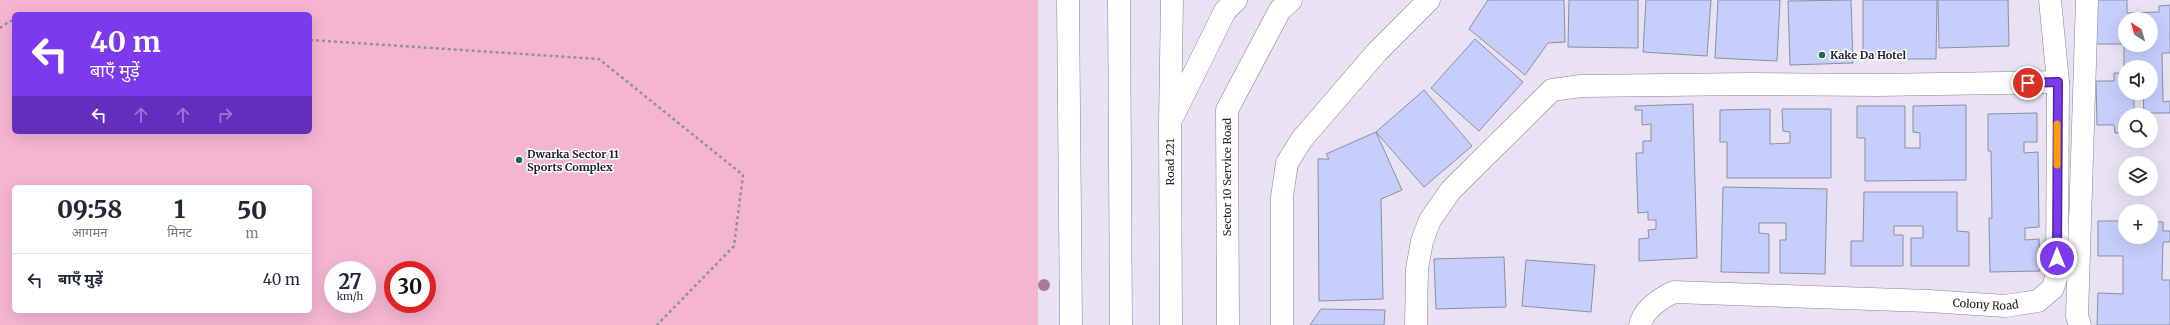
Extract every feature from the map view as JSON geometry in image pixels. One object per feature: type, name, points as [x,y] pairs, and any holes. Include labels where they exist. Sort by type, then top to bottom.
[{"type":"street","points":[[1068,0],[1071,325]]},
{"type":"street","points":[[1119,0],[1121,325]]},
{"type":"street","name":"Road 221","points":[[1171,325],[1170,123],[1172,0]]},
{"type":"street","points":[[1170,123],[1225,11],[1236,0]]},
{"type":"street","name":"Sector 10 Service Road","points":[[1228,325],[1227,110],[1280,10],[1291,0]]},
{"type":"street","points":[[1282,325],[1282,197],[1287,163],[1302,139],[1377,52],[1429,0]]},
{"type":"street","name":"Colony Road","points":[[1640,325],[1642,318],[1659,299],[1674,292],[1929,301],[2005,306],[2038,301],[2053,288],[2057,274],[2058,82],[2050,0]]},
{"type":"street","points":[[2080,325],[2077,316],[2087,0]]},
{"type":"street","points":[[1416,325],[1416,269],[1422,241],[1430,220],[1451,190],[1552,90],[1581,86],[1749,84],[1877,85],[2058,82]]},
{"type":"path","points":[[0,28],[12,21]]},
{"type":"path","points":[[312,40],[599,59],[743,175],[734,246],[657,325]]},
{"type":"shaded area","name":"Dwarka Sector 11 Sports Complex","points":[[0,0],[1038,0],[1038,325],[0,325]]},
{"type":"building","points":[[1488,0],[1564,0],[1565,42],[1548,43],[1525,75],[1469,29]]},
{"type":"building","points":[[1569,0],[1638,0],[1638,48],[1568,47]]},
{"type":"building","points":[[1646,0],[1711,0],[1707,56],[1643,52]]},
{"type":"building","points":[[1718,0],[1780,0],[1777,61],[1715,58]]},
{"type":"building","points":[[1851,0],[1853,63],[1790,65],[1788,1]]},
{"type":"building","points":[[1863,0],[1937,0],[1936,59],[1863,59]]},
{"type":"building","points":[[1938,0],[2008,0],[2009,46],[1939,48]]},
{"type":"building","points":[[2096,0],[2127,0],[2127,12],[2118,12],[2118,44],[2096,44]]},
{"type":"building","points":[[2170,5],[2170,53],[2162,53],[2163,102],[2170,101],[2170,113],[2158,113],[2158,108],[2144,108],[2143,100],[2158,100],[2158,60],[2124,60],[2124,52],[2158,52],[2159,6]]},
{"type":"building","points":[[1475,39],[1523,82],[1479,131],[1431,88]]},
{"type":"building","points":[[2114,73],[2118,73],[2118,100],[2134,100],[2134,108],[2118,108],[2118,133],[2115,133],[2114,125],[2097,125],[2096,81],[2114,81]]},
{"type":"building","points":[[1424,90],[1472,146],[1424,187],[1376,132]]},
{"type":"building","points":[[1693,104],[1697,258],[1639,261],[1639,239],[1649,238],[1648,230],[1656,229],[1656,220],[1648,220],[1648,212],[1638,213],[1636,153],[1643,153],[1643,141],[1651,141],[1651,124],[1642,125],[1642,110],[1635,110],[1635,106]]},
{"type":"building","points":[[1966,105],[1966,180],[1865,181],[1865,138],[1857,138],[1857,106],[1905,106],[1905,148],[1920,148],[1920,133],[1913,132],[1913,106]]},
{"type":"building","points":[[1770,109],[1770,144],[1790,143],[1790,132],[1783,131],[1782,109],[1831,109],[1831,178],[1727,178],[1727,142],[1720,142],[1720,110]]},
{"type":"building","points":[[2037,113],[2037,142],[2024,142],[2024,153],[2038,152],[2039,227],[2025,228],[2025,240],[2039,239],[2040,271],[1990,272],[1989,218],[1992,218],[1991,151],[1988,151],[1988,114]]},
{"type":"building","points":[[1376,132],[1402,190],[1381,199],[1383,299],[1319,301],[1318,159],[1329,159],[1326,154]]},
{"type":"building","points":[[1723,187],[1827,189],[1825,274],[1780,273],[1780,240],[1786,240],[1786,223],[1759,223],[1759,233],[1769,234],[1769,273],[1721,272]]},
{"type":"building","points":[[1864,192],[1957,192],[1957,231],[1969,232],[1969,266],[1911,266],[1911,238],[1923,238],[1923,226],[1894,226],[1894,235],[1903,235],[1903,266],[1851,266],[1851,241],[1863,241]]},
{"type":"building","points":[[2098,221],[2118,221],[2118,244],[2158,244],[2158,222],[2163,222],[2163,231],[2170,231],[2170,242],[2163,242],[2162,280],[2170,280],[2170,325],[2097,325],[2098,293],[2123,294],[2123,256],[2098,256]]},
{"type":"building","points":[[1504,257],[1506,307],[1436,309],[1434,259]]},
{"type":"building","points":[[1526,260],[1595,265],[1591,312],[1522,306]]},
{"type":"building","points":[[1321,309],[1385,310],[1384,325],[1310,325]]},
{"type":"slow traffic","points":[[2057,124],[2057,165]]},
{"type":"place","name":"Kake Da Hotel","points":[[1822,55]]},
{"type":"place","name":"Dwarka Sector 11 Sports Complex","points":[[519,160]]},
{"type":"route","points":[[2028,83],[2058,82],[2057,258]]}]
